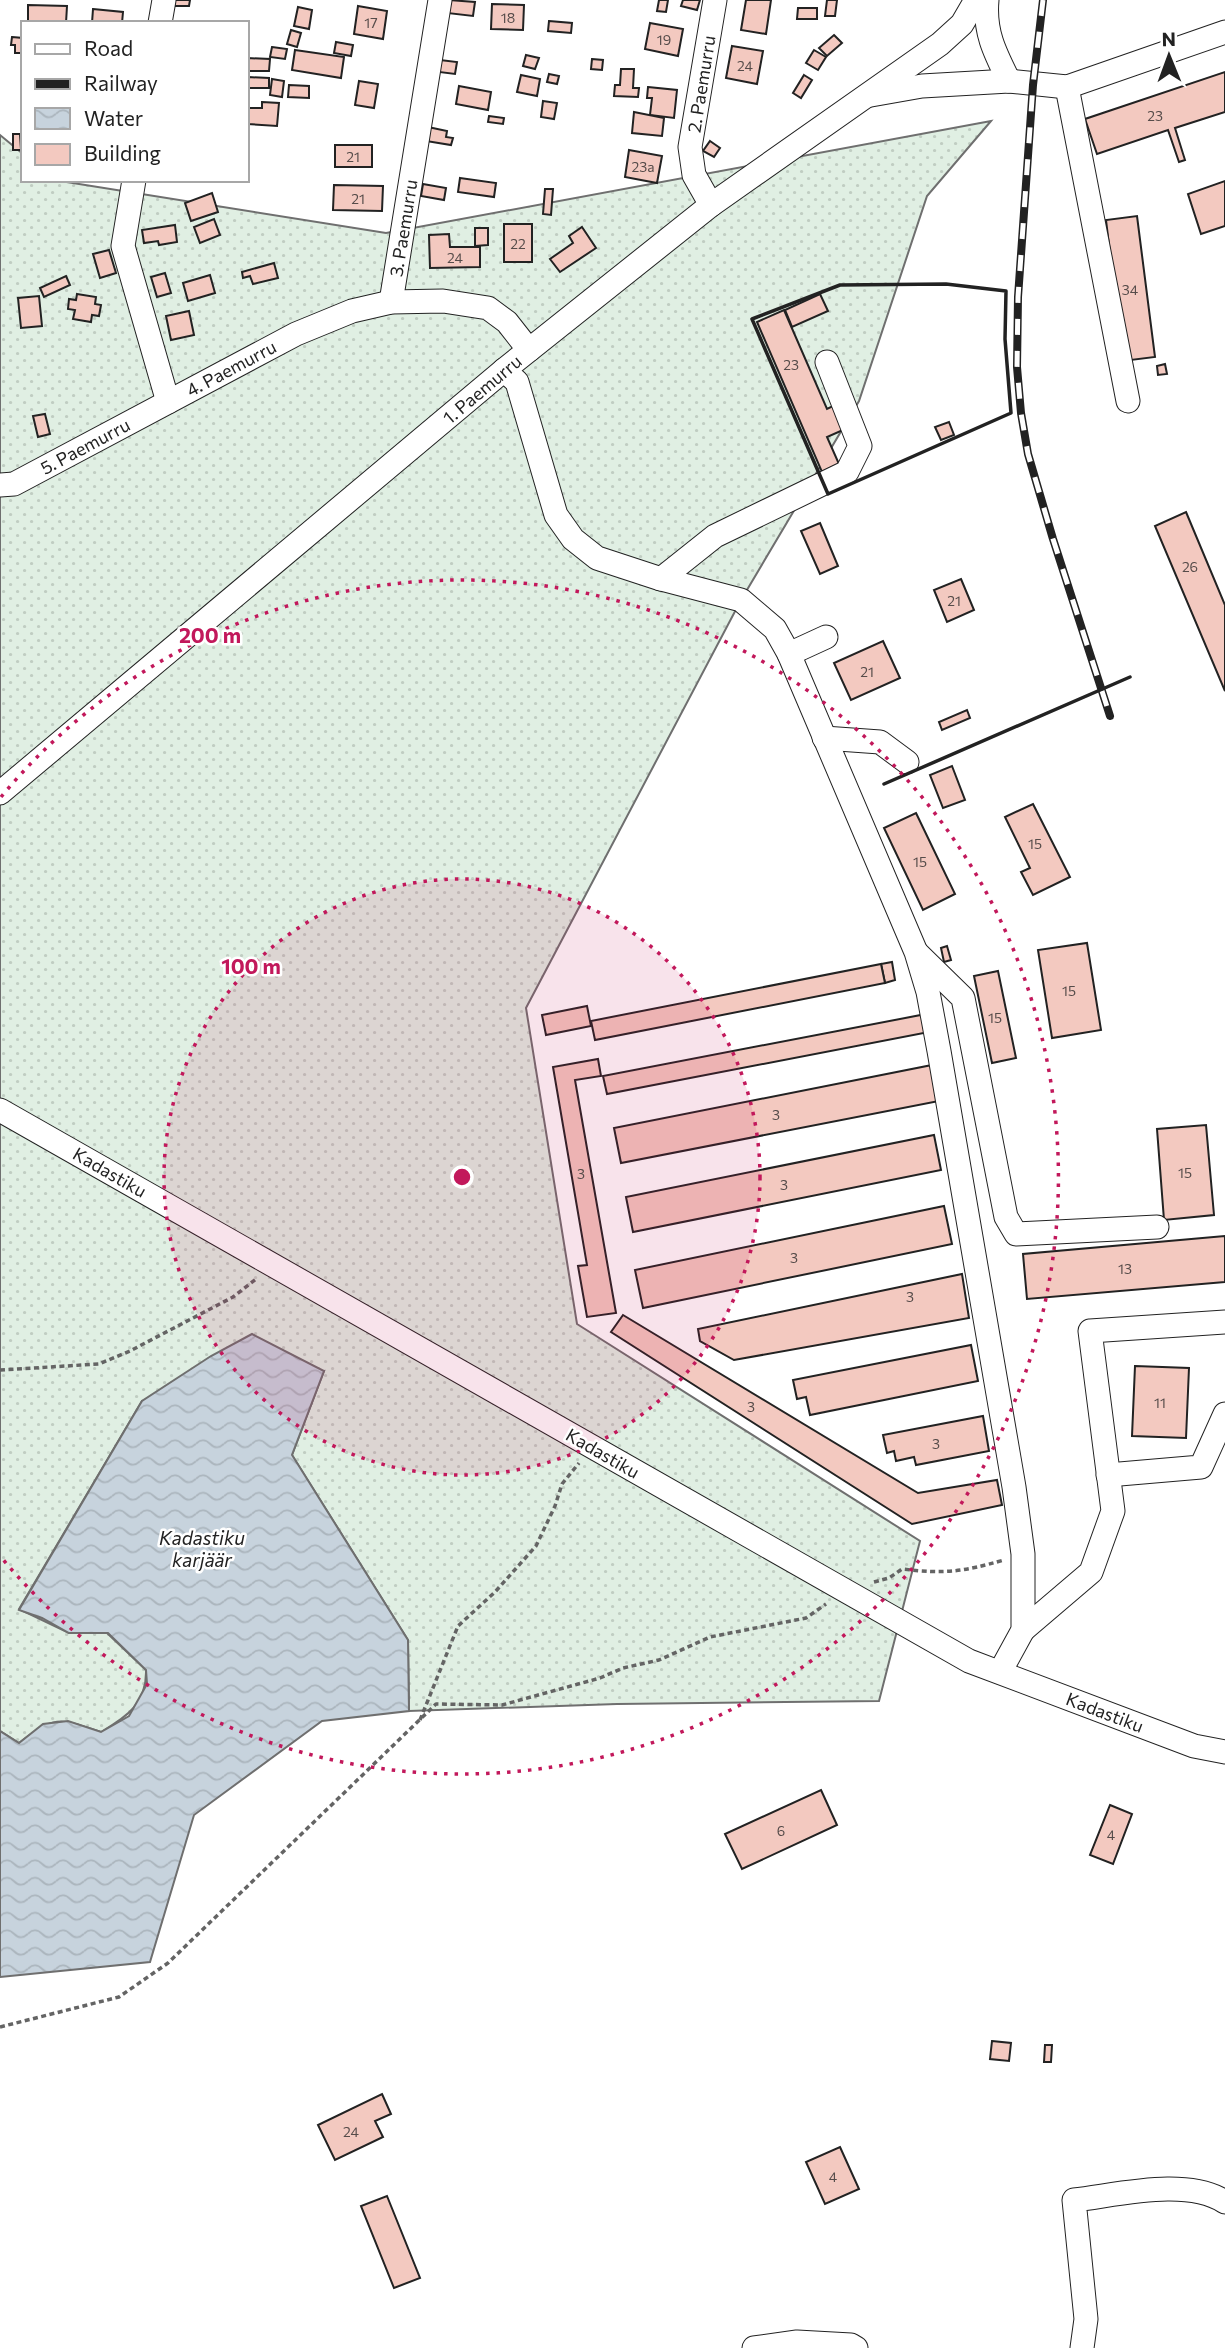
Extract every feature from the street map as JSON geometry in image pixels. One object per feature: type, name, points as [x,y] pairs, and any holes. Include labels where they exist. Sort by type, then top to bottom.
[{"type":"street","points":[[160,21],[164,0]]},
{"type":"street","name":"3. Paemurru","points":[[440,0],[391,302],[443,301],[488,308],[507,322],[529,350]]},
{"type":"street","name":"2. Paemurru","points":[[711,205],[694,175],[690,147],[715,0]]},
{"type":"street","points":[[861,97],[940,44],[962,24],[976,0]]},
{"type":"street","points":[[988,0],[985,19],[993,47],[1010,82]]},
{"type":"street","points":[[1128,401],[1067,87],[1225,32]]},
{"type":"street","name":"1. Paemurru","points":[[0,793],[504,370],[711,205],[861,97],[922,86],[1010,82],[1067,87]]},
{"type":"street","name":"4. Paemurru","points":[[134,182],[123,246],[168,402],[296,334],[352,311],[391,302]]},
{"type":"street","points":[[662,579],[715,536],[847,472],[860,446],[827,362]]},
{"type":"street","points":[[504,370],[516,382],[556,515],[573,539],[597,558],[741,600],[775,629],[789,654],[916,952],[928,992],[939,1051],[1014,1487],[1023,1554],[1023,1630]]},
{"type":"street","name":"5. Paemurru","points":[[0,485],[14,484],[168,402]]},
{"type":"street","points":[[789,654],[827,637]]},
{"type":"street","points":[[824,738],[880,742],[907,762]]},
{"type":"street","points":[[916,952],[963,998],[1006,1217],[1016,1234],[1157,1227]]},
{"type":"street","name":"Kadastiku","points":[[0,1110],[969,1661],[1194,1746],[1225,1752]]},
{"type":"street","points":[[1000,1672],[1023,1630],[1091,1572],[1113,1511],[1090,1331],[1225,1322]]},
{"type":"street","points":[[1108,1475],[1201,1467],[1225,1413]]},
{"type":"street","points":[[1082,2348],[1086,2319],[1074,2200],[1188,2188],[1213,2194],[1225,2202]]},
{"type":"street","points":[[754,2348],[797,2342],[851,2345],[856,2348]]},
{"type":"path","points":[[0,1370],[99,1364],[130,1351],[233,1297],[274,1265]]},
{"type":"path","points":[[419,1722],[458,1626],[495,1592],[537,1546],[562,1484],[592,1447]]},
{"type":"path","points":[[0,2027],[119,1997],[168,1963],[436,1704],[502,1705],[600,1678],[623,1668],[659,1660],[710,1637],[806,1618],[845,1590],[889,1578],[902,1569],[940,1574],[973,1569],[1023,1554]]},
{"type":"green space","points":[[991,121],[927,196],[859,401],[741,600],[526,1008],[577,1324],[920,1541],[879,1701],[617,1704],[409,1711],[408,1640],[292,1455],[324,1371],[142,1401],[19,1609],[69,1633],[107,1633],[146,1670],[143,1692],[134,1708],[101,1732],[76,1724],[58,1722],[41,1728],[19,1743],[0,1731],[0,135],[21,152],[21,182],[67,182],[386,233]]},
{"type":"water","name":"Kadastiku karjäär","points":[[252,1334],[324,1371],[292,1455],[408,1640],[409,1711],[322,1721],[194,1815],[150,1962],[0,1977],[0,1731],[19,1743],[43,1724],[68,1721],[101,1732],[129,1716],[147,1684],[146,1670],[108,1633],[69,1633],[42,1618],[19,1610],[142,1401],[211,1356]]},
{"type":"building","points":[[173,0],[190,0],[189,6],[173,6]]},
{"type":"building","points":[[449,0],[475,2],[473,16],[447,13]]},
{"type":"building","points":[[659,0],[668,0],[666,12],[657,11]]},
{"type":"building","points":[[683,0],[700,0],[697,10],[681,6]]},
{"type":"building","points":[[746,0],[771,0],[766,34],[741,30]]},
{"type":"building","points":[[827,0],[837,0],[835,16],[825,16]]},
{"type":"building","points":[[492,4],[524,5],[523,30],[491,29]]},
{"type":"building","points":[[28,5],[67,6],[66,21],[28,21]]},
{"type":"building","points":[[358,6],[387,11],[383,39],[354,34]]},
{"type":"building","points":[[298,7],[312,10],[309,29],[294,26]]},
{"type":"building","points":[[798,8],[817,8],[817,19],[797,19]]},
{"type":"building","points":[[93,9],[123,12],[122,21],[92,21]]},
{"type":"building","points":[[549,21],[572,23],[571,33],[548,31]]},
{"type":"building","points":[[650,23],[683,29],[678,56],[645,49]]},
{"type":"building","points":[[291,30],[301,33],[297,47],[287,44]]},
{"type":"building","points":[[834,35],[842,43],[827,56],[819,48]]},
{"type":"building","points":[[12,37],[21,38],[21,53],[15,53],[15,45],[11,45]]},
{"type":"building","points":[[336,42],[353,45],[351,56],[334,53]]},
{"type":"building","points":[[732,46],[763,51],[757,84],[726,78]]},
{"type":"building","points":[[272,47],[287,49],[285,59],[270,57]]},
{"type":"building","points":[[295,50],[344,57],[341,78],[292,70]]},
{"type":"building","points":[[814,50],[826,57],[818,70],[806,63]]},
{"type":"building","points":[[526,55],[539,58],[535,69],[523,66]]},
{"type":"building","points":[[248,58],[270,59],[269,71],[248,71]]},
{"type":"building","points":[[592,59],[603,60],[602,70],[591,69]]},
{"type":"building","points":[[440,60],[457,62],[455,74],[439,72]]},
{"type":"building","points":[[621,69],[634,69],[633,88],[639,88],[638,97],[614,96],[615,85],[620,85]]},
{"type":"building","points":[[1225,72],[1225,112],[1175,128],[1185,160],[1179,162],[1168,130],[1097,154],[1085,119]]},
{"type":"building","points":[[549,74],[559,76],[557,84],[547,82]]},
{"type":"building","points":[[521,75],[540,79],[537,96],[517,92]]},
{"type":"building","points":[[804,75],[812,80],[801,98],[793,93]]},
{"type":"building","points":[[248,77],[269,78],[269,88],[248,88]]},
{"type":"building","points":[[272,79],[284,81],[282,97],[270,95]]},
{"type":"building","points":[[359,81],[378,84],[374,108],[355,105]]},
{"type":"building","points":[[289,85],[309,86],[309,98],[288,97]]},
{"type":"building","points":[[459,86],[491,92],[488,110],[456,104]]},
{"type":"building","points":[[648,87],[677,90],[674,118],[650,115],[652,98],[647,98]]},
{"type":"building","points":[[543,101],[557,103],[554,119],[541,117]]},
{"type":"building","points":[[262,102],[279,103],[277,126],[248,124],[249,108],[262,108]]},
{"type":"building","points":[[634,112],[664,118],[662,136],[632,133]]},
{"type":"building","points":[[489,116],[504,118],[503,124],[488,122]]},
{"type":"building","points":[[428,127],[447,131],[446,137],[453,138],[451,145],[426,141]]},
{"type":"building","points":[[13,134],[20,134],[21,150],[13,150]]},
{"type":"building","points":[[710,141],[720,148],[714,157],[703,151]]},
{"type":"building","points":[[335,145],[372,145],[372,167],[335,167]]},
{"type":"building","points":[[629,150],[662,156],[657,183],[625,177]]},
{"type":"building","points":[[460,178],[496,183],[494,197],[458,192]]},
{"type":"building","points":[[1225,181],[1225,226],[1201,234],[1188,194]]},
{"type":"building","points":[[423,184],[446,188],[444,200],[421,196]]},
{"type":"building","points":[[334,185],[383,186],[382,211],[333,210]]},
{"type":"building","points":[[545,189],[553,189],[551,215],[543,214]]},
{"type":"building","points":[[212,193],[218,212],[191,221],[185,203]]},
{"type":"building","points":[[1137,216],[1155,357],[1123,361],[1106,220]]},
{"type":"building","points":[[214,219],[220,235],[200,243],[194,227]]},
{"type":"building","points":[[504,224],[532,224],[532,262],[504,262]]},
{"type":"building","points":[[175,225],[177,242],[159,245],[158,241],[144,243],[142,230]]},
{"type":"building","points":[[582,227],[596,248],[560,272],[550,259],[573,243],[569,236]]},
{"type":"building","points":[[475,228],[488,228],[488,245],[475,246]]},
{"type":"building","points":[[449,234],[450,247],[480,247],[480,267],[430,268],[429,235]]},
{"type":"building","points":[[109,250],[116,273],[100,278],[93,254]]},
{"type":"building","points":[[274,263],[278,278],[253,284],[250,276],[243,278],[242,272]]},
{"type":"building","points":[[165,273],[171,293],[157,297],[151,277]]},
{"type":"building","points":[[210,275],[215,293],[188,301],[183,283]]},
{"type":"building","points":[[66,276],[70,285],[44,297],[40,288]]},
{"type":"building","points":[[77,294],[96,297],[95,304],[101,305],[99,316],[92,315],[91,322],[73,319],[75,310],[68,309],[69,299],[76,300]]},
{"type":"building","points":[[820,294],[828,311],[792,327],[785,310]]},
{"type":"building","points":[[39,296],[42,326],[21,328],[18,298]]},
{"type":"building","points":[[784,310],[827,409],[833,406],[843,430],[827,437],[839,464],[822,472],[757,322]]},
{"type":"building","points":[[189,311],[194,335],[171,340],[166,316]]},
{"type":"building","points":[[1165,364],[1167,374],[1158,375],[1157,366]]},
{"type":"building","points":[[45,414],[50,434],[38,437],[33,416]]},
{"type":"building","points":[[949,422],[954,435],[941,440],[935,427]]},
{"type":"building","points":[[1186,512],[1225,605],[1225,691],[1155,526]]},
{"type":"building","points":[[820,523],[838,566],[820,574],[801,531]]},
{"type":"building","points":[[961,579],[974,610],[947,622],[934,590]]},
{"type":"building","points":[[883,641],[900,678],[851,700],[834,663]]},
{"type":"building","points":[[967,710],[970,718],[942,730],[939,722]]},
{"type":"building","points":[[952,766],[965,800],[943,808],[930,775]]},
{"type":"building","points":[[1033,804],[1070,877],[1033,895],[1021,872],[1030,868],[1005,817]]},
{"type":"building","points":[[916,813],[955,894],[923,910],[884,828]]},
{"type":"building","points":[[1087,943],[1101,1030],[1052,1038],[1038,950]]},
{"type":"building","points":[[947,946],[951,960],[944,962],[941,948]]},
{"type":"building","points":[[892,962],[895,980],[885,983],[881,964]]},
{"type":"building","points":[[881,964],[885,983],[595,1040],[591,1021]]},
{"type":"building","points":[[998,971],[1016,1058],[992,1063],[974,976]]},
{"type":"building","points":[[587,1006],[591,1026],[546,1035],[542,1015]]},
{"type":"building","points":[[926,1014],[929,1032],[607,1094],[603,1076]]},
{"type":"building","points":[[598,1059],[601,1076],[575,1080],[616,1313],[587,1317],[578,1266],[587,1265],[553,1067]]},
{"type":"building","points":[[932,1065],[939,1101],[621,1163],[614,1128]]},
{"type":"building","points":[[1206,1125],[1214,1215],[1164,1220],[1157,1129]]},
{"type":"building","points":[[934,1135],[941,1170],[633,1232],[626,1197]]},
{"type":"building","points":[[944,1206],[952,1244],[643,1308],[635,1270]]},
{"type":"building","points":[[1225,1236],[1225,1282],[1027,1299],[1023,1254]]},
{"type":"building","points":[[962,1274],[969,1318],[734,1360],[700,1341],[698,1329]]},
{"type":"building","points":[[623,1315],[918,1493],[997,1480],[1002,1505],[912,1524],[611,1332]]},
{"type":"building","points":[[971,1345],[978,1381],[810,1415],[806,1397],[797,1399],[793,1380]]},
{"type":"building","points":[[1135,1366],[1189,1368],[1186,1438],[1132,1436]]},
{"type":"building","points":[[983,1416],[989,1451],[916,1465],[914,1457],[896,1461],[894,1451],[887,1453],[883,1435]]},
{"type":"building","points":[[821,1790],[837,1825],[742,1869],[725,1834]]},
{"type":"building","points":[[1110,1805],[1132,1814],[1113,1864],[1090,1855]]},
{"type":"building","points":[[992,2041],[1011,2043],[1009,2061],[990,2059]]},
{"type":"building","points":[[1045,2045],[1052,2045],[1051,2062],[1044,2062]]},
{"type":"building","points":[[382,2094],[391,2114],[375,2121],[383,2137],[335,2160],[318,2125]]},
{"type":"building","points":[[840,2147],[859,2189],[825,2204],[806,2162]]},
{"type":"building","points":[[387,2196],[420,2278],[394,2288],[361,2206]]},
{"type":"railway","points":[[1043,0],[1033,85],[1018,297],[1017,367],[1021,413],[1028,454],[1110,716]]},
{"type":"wall","points":[[946,284],[1006,291],[1005,339],[1011,413],[828,494],[752,319],[840,285],[946,284]]},
{"type":"wall","points":[[884,784],[1130,677]]}]
